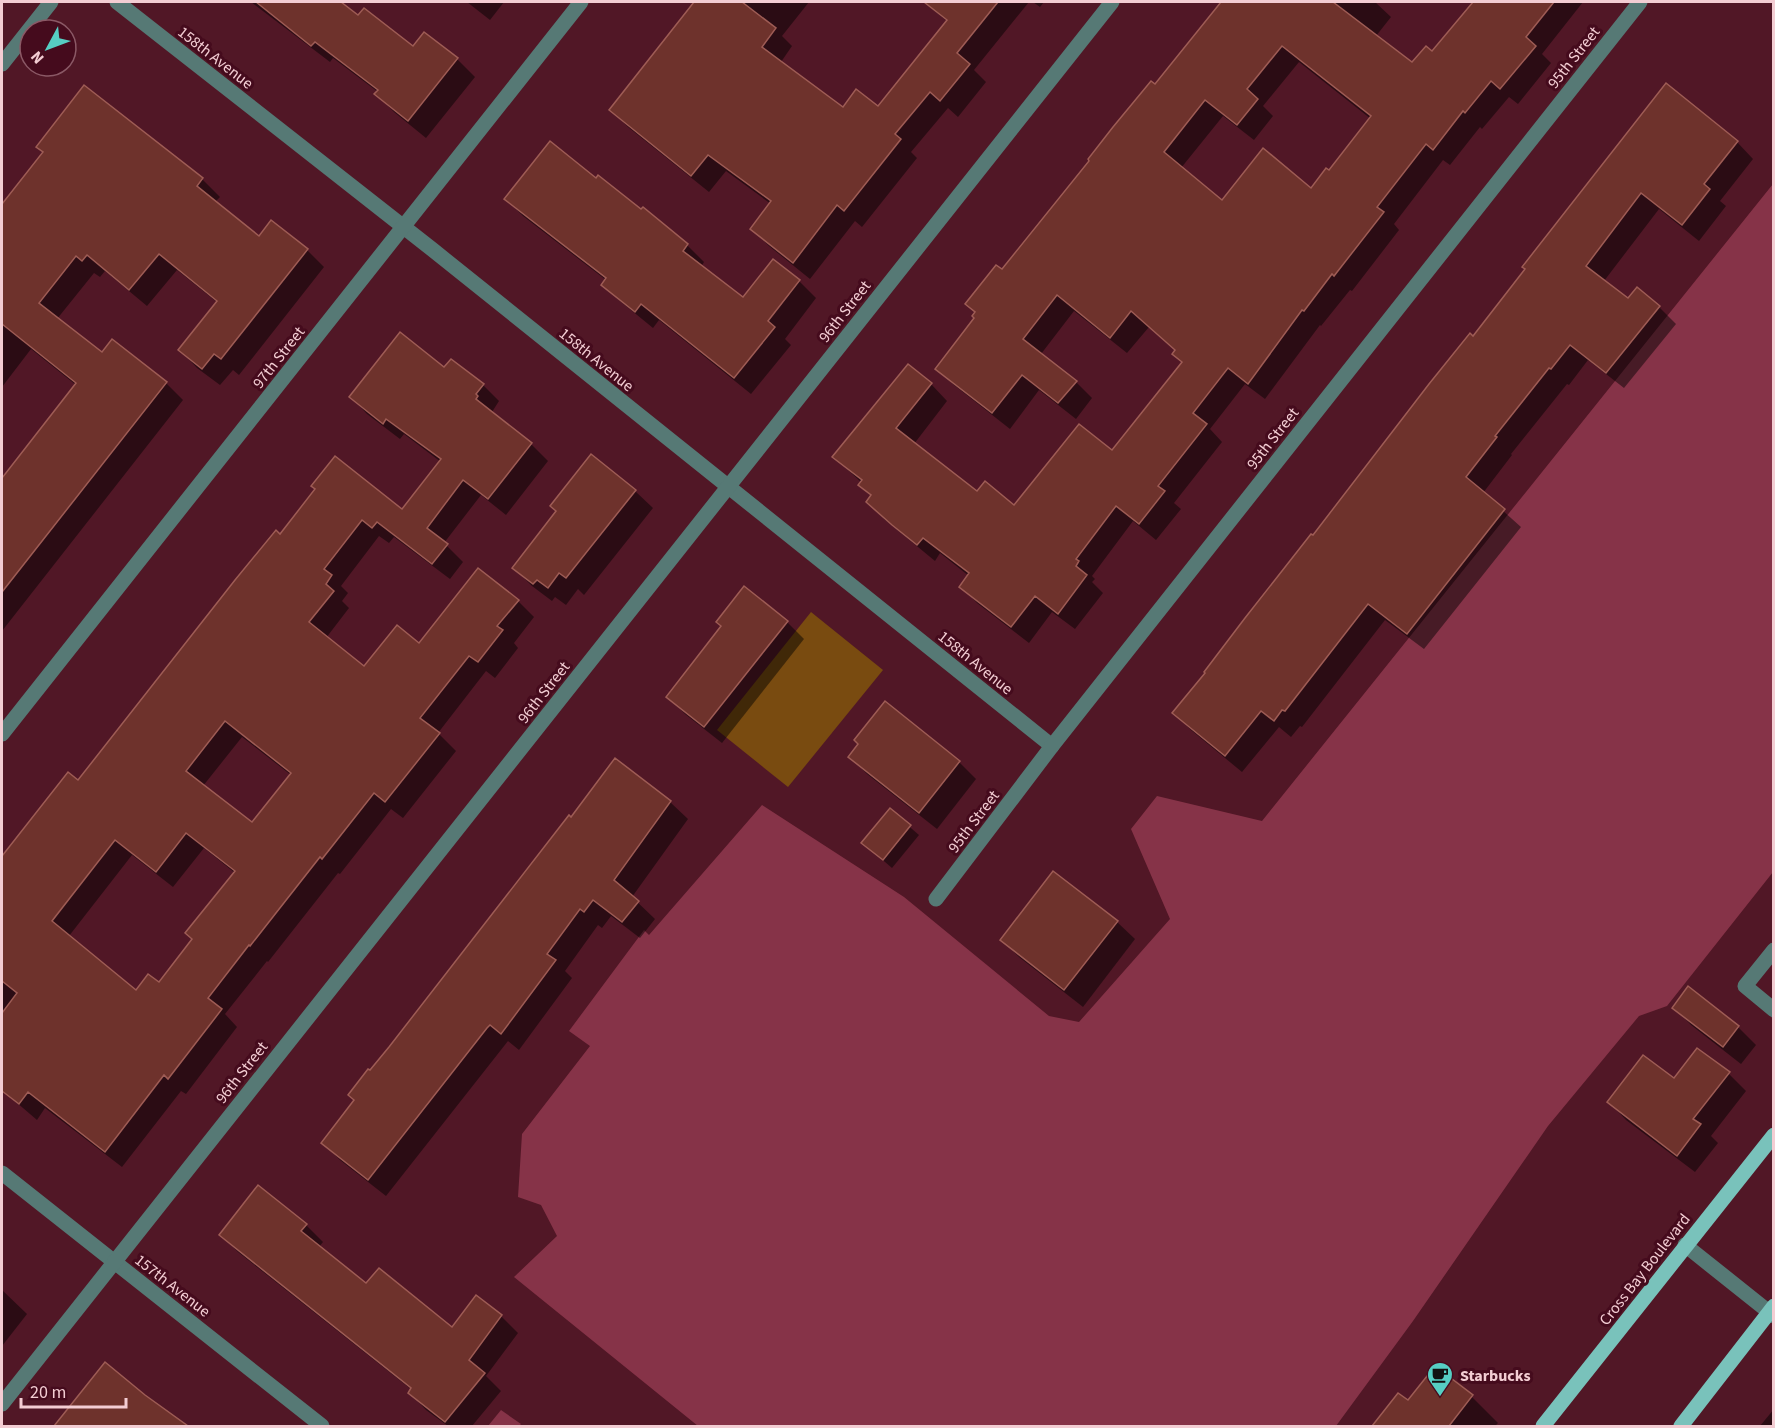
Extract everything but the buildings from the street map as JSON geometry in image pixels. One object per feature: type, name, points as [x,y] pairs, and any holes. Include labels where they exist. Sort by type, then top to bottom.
[{"type":"main road","name":"Cross Bay Boulevard","points":[[1543,1426],[1773,1135]]},
{"type":"main road","points":[[1682,1426],[1772,1312]]},
{"type":"street","points":[[2,64],[51,2]]},
{"type":"street","name":"158th Avenue","points":[[117,2],[403,227],[1052,746]]},
{"type":"street","name":"97th Street","points":[[2,734],[581,2]]},
{"type":"street","name":"96th Street","points":[[2,1404],[1112,2]]},
{"type":"street","name":"95th Street","points":[[936,899],[1052,746],[1640,2]]},
{"type":"street","points":[[1773,950],[1744,986],[1773,1010]]},
{"type":"street","name":"157th Avenue","points":[[2,1173],[322,1426]]},
{"type":"street","points":[[1685,1245],[1772,1312]]},
{"type":"shaded area","points":[[1773,184],[1773,872],[1667,1006],[1639,1016],[1548,1126],[1413,1321],[1336,1426],[698,1426],[514,1277],[557,1236],[541,1205],[518,1197],[522,1134],[590,1046],[569,1031],[644,930],[649,935],[762,805],[904,897],[1049,1016],[1079,1022],[1170,919],[1131,829],[1157,796],[1262,821]]},
{"type":"shaded area","points":[[811,612],[883,670],[788,787],[717,730]]},
{"type":"shaded area","points":[[501,1410],[521,1424],[519,1426],[488,1426]]},
{"type":"place","name":"Starbucks","points":[[1440,1398]]}]
